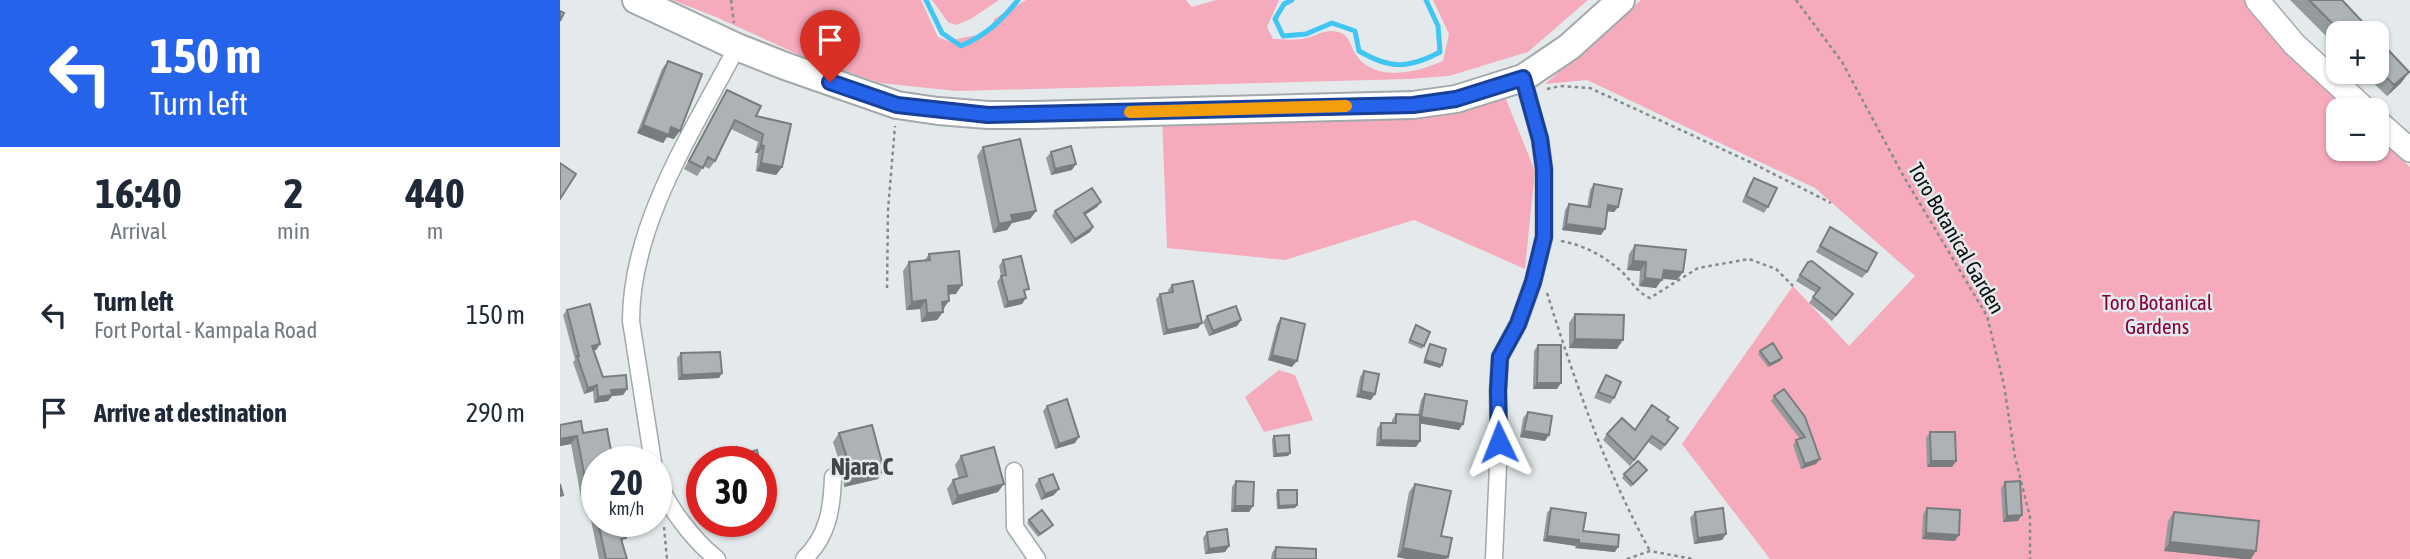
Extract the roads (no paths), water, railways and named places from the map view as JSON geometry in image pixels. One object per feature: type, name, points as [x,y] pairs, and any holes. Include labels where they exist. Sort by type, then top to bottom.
[{"type":"highway","points":[[636,0],[737,47],[897,105],[988,115],[1413,105],[1525,88],[1621,0]]},
{"type":"main road","points":[[2258,0],[2294,44],[2353,98]]},
{"type":"main road","points":[[2389,131],[2410,150]]},
{"type":"street","points":[[651,446],[631,321],[631,297],[637,262],[650,217],[737,47]]},
{"type":"street","points":[[1494,559],[1500,357],[1518,324],[1533,282],[1544,237],[1544,169],[1540,139],[1525,88]]},
{"type":"street","points":[[1014,471],[1015,527],[1037,559]]},
{"type":"street","points":[[804,559],[829,522],[833,477]]},
{"type":"street","points":[[672,508],[717,559]]},
{"type":"waterway","points":[[926,0],[942,33],[961,46],[992,27],[1018,0]]},
{"type":"waterway","points":[[1292,0],[1284,4],[1275,19],[1283,36],[1306,34],[1332,23],[1355,31],[1359,51],[1380,61],[1399,65],[1418,62],[1440,52],[1438,26],[1426,0]]},
{"type":"district","name":"Njara C","points":[[862,466]]},
{"type":"park label","name":"Toro Botanical Gardens","points":[[2157,314]]}]
